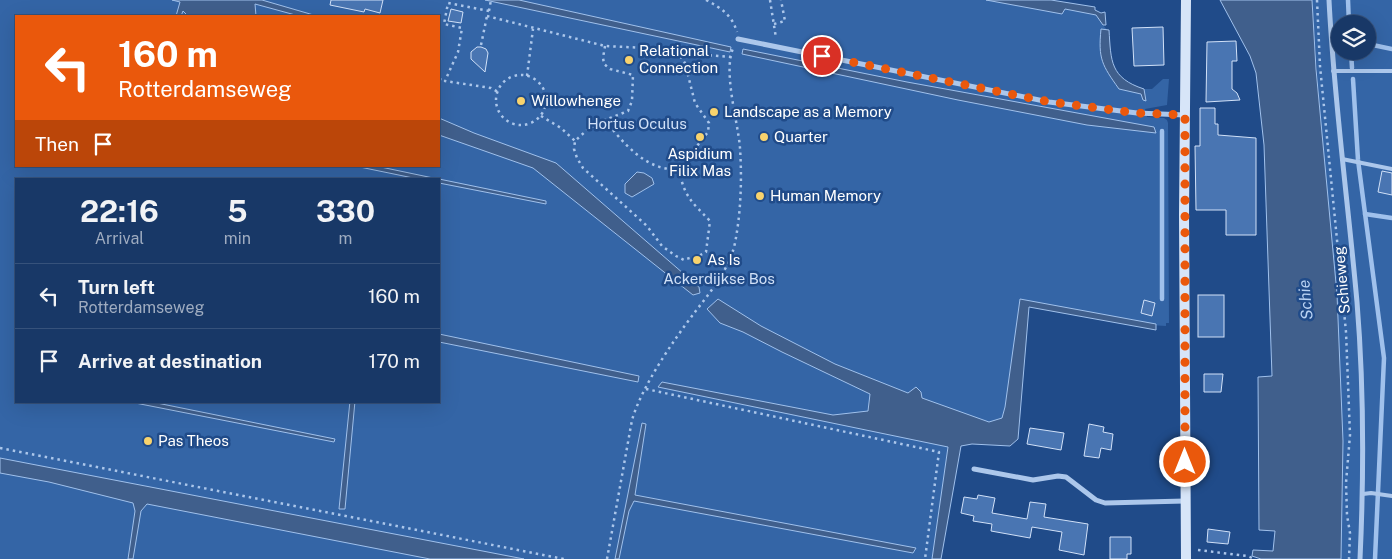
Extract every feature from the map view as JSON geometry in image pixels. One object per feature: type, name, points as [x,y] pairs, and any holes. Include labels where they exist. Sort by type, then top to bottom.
[{"type":"street","points":[[1186,0],[1186,554]]},
{"type":"street","name":"Schieweg","points":[[1329,0],[1333,72],[1358,312],[1363,393],[1363,494],[1360,559]]},
{"type":"street","points":[[738,38],[777,48],[1050,102],[1137,113],[1185,115]]},
{"type":"street","points":[[974,469],[1033,480],[1058,476],[1066,477],[1096,500],[1105,503],[1186,501]]},
{"type":"lane","points":[[1333,72],[1392,70]]},
{"type":"lane","points":[[1342,159],[1392,169]]},
{"type":"lane","points":[[1363,494],[1391,496]]},
{"type":"path","points":[[607,559],[632,420],[640,398],[677,338],[708,297],[728,263],[735,244],[741,174],[738,128],[732,97],[731,57],[732,49],[738,38],[731,17],[722,8],[706,0]]},
{"type":"path","points":[[770,0],[777,48]]},
{"type":"path","points":[[774,24],[785,21],[781,0]]},
{"type":"path","points":[[1317,0],[1320,66],[1346,332],[1350,435],[1346,483],[1347,515],[1350,533],[1349,559]]},
{"type":"path","points":[[446,81],[459,46],[462,28],[444,24],[448,3],[451,2],[489,11]]},
{"type":"path","points":[[481,45],[491,2]]},
{"type":"path","points":[[488,16],[605,46],[647,48],[680,56],[695,54],[731,57]]},
{"type":"path","points":[[527,76],[533,29]]},
{"type":"path","points":[[605,46],[604,64],[610,69],[633,75],[632,101],[628,111],[605,120],[587,130],[575,141],[574,149],[577,158],[583,168],[647,226],[662,246],[684,260],[706,252],[710,221],[686,196],[681,183],[679,169]]},
{"type":"path","points":[[605,120],[617,136],[639,157],[669,170],[679,169],[708,132],[709,123],[696,103],[685,63],[680,56]]},
{"type":"path","points":[[527,76],[536,80],[543,88],[546,97],[545,107],[541,116],[533,122],[524,125],[514,124],[505,120],[499,112],[496,102],[498,92],[506,81],[512,77],[527,76]]},
{"type":"path","points":[[440,80],[490,88],[498,92]]},
{"type":"path","points":[[541,116],[560,128],[575,141]]},
{"type":"path","points":[[646,389],[939,452],[925,559]]},
{"type":"path","points":[[0,448],[564,559]]},
{"type":"path","points":[[1186,554],[1247,556],[1255,559]]},
{"type":"green space","name":"Ackerdijkse Bos","points":[[0,0],[1030,0],[1102,16],[1103,25],[1107,30],[1104,30],[1106,56],[1120,82],[1143,91],[1146,100],[1144,89],[1152,89],[1163,79],[1169,79],[1167,105],[1145,109],[1147,117],[1164,118],[1168,123],[1169,323],[1166,323],[1166,326],[1150,325],[1025,303],[1006,430],[961,432],[937,559],[0,559]]},
{"type":"green space","points":[[1312,0],[1392,0],[1392,559],[1341,559],[1343,441]]},
{"type":"water","points":[[172,0],[262,0],[314,15],[295,15],[255,4],[256,15],[187,15],[183,11],[181,15],[176,15],[180,2]]},
{"type":"water","points":[[485,0],[519,0],[731,47],[730,52]]},
{"type":"water","points":[[986,0],[1051,0],[1095,7],[1095,10],[1101,13],[1105,12],[1106,25],[1103,25],[1096,15],[1065,9],[1062,14]]},
{"type":"water","name":"Schie","points":[[1220,0],[1312,0],[1316,69],[1337,294],[1343,441],[1341,559],[1261,559],[1252,556],[1253,550],[1273,551],[1275,531],[1259,530],[1258,377],[1272,376],[1264,145],[1256,73],[1250,56]]},
{"type":"water","points":[[1101,29],[1109,30],[1114,67],[1124,80],[1144,89],[1146,101],[1143,100],[1141,94],[1119,89],[1109,74],[1102,61],[1100,48]]},
{"type":"water","points":[[743,49],[907,82],[1154,127],[1156,133],[1087,125],[958,100],[742,54]]},
{"type":"water","points":[[440,118],[556,163],[699,287],[700,293],[693,295],[533,168],[440,135]]},
{"type":"water","points":[[360,167],[381,167],[433,178],[413,178]]},
{"type":"water","points":[[637,172],[644,173],[652,178],[654,184],[632,197],[625,193],[625,184]]},
{"type":"water","points":[[440,179],[546,201],[546,204],[440,183]]},
{"type":"water","points":[[718,299],[761,326],[835,364],[908,393],[916,387],[921,392],[922,398],[989,422],[1002,418],[1005,407],[1020,299],[1156,324],[1156,330],[1029,307],[1018,439],[1010,446],[972,444],[961,446],[941,559],[932,559],[948,447],[658,387],[662,382],[833,415],[868,411],[870,394],[743,332],[720,323],[707,309]]},
{"type":"water","points":[[440,334],[639,376],[638,382],[440,342]]},
{"type":"water","points":[[135,403],[157,403],[335,439],[334,442]]},
{"type":"water","points":[[350,403],[355,403],[345,509],[339,509]]},
{"type":"water","points":[[642,423],[646,424],[635,495],[916,548],[913,553],[634,501],[629,511],[619,559],[615,559]]},
{"type":"water","points":[[0,458],[524,559],[430,559],[147,504],[141,511],[133,559],[128,559],[135,511],[133,503],[49,482],[0,473]]},
{"type":"building","points":[[331,0],[383,0],[380,13],[365,9],[364,12],[330,5]]},
{"type":"building","points":[[451,9],[463,12],[461,23],[448,21]]},
{"type":"building","points":[[1163,27],[1164,65],[1134,66],[1132,28]]},
{"type":"building","points":[[1236,41],[1237,61],[1232,61],[1232,89],[1237,93],[1240,100],[1206,102],[1207,42]]},
{"type":"building","points":[[477,47],[486,49],[488,53],[485,72],[471,59],[471,52]]},
{"type":"building","points":[[1200,108],[1215,108],[1215,124],[1218,124],[1218,135],[1256,138],[1256,235],[1226,235],[1226,210],[1196,210],[1195,146],[1200,146]]},
{"type":"building","points":[[1382,171],[1392,173],[1392,195],[1378,192]]},
{"type":"building","points":[[1198,295],[1224,295],[1224,337],[1198,337]]},
{"type":"building","points":[[1144,300],[1155,303],[1152,316],[1141,313]]},
{"type":"building","points":[[1204,374],[1223,374],[1221,392],[1204,392]]},
{"type":"building","points":[[1089,424],[1104,427],[1103,432],[1113,434],[1111,450],[1101,448],[1099,458],[1084,456]]},
{"type":"building","points":[[1030,428],[1064,433],[1061,450],[1027,444]]},
{"type":"building","points":[[978,495],[995,498],[992,513],[1027,519],[1030,502],[1046,504],[1044,517],[1088,524],[1084,555],[1059,550],[1062,532],[1032,527],[1030,538],[991,531],[992,524],[973,521],[974,516],[961,513],[964,497],[977,499]]},
{"type":"building","points":[[1208,529],[1230,532],[1228,544],[1207,542]]},
{"type":"building","points":[[1110,537],[1131,537],[1131,554],[1127,554],[1127,559],[1110,559]]},
{"type":"waterway","points":[[1348,0],[1349,15]]},
{"type":"waterway","points":[[1376,46],[1392,49]]},
{"type":"waterway","points":[[1352,60],[1352,68]]},
{"type":"waterway","points":[[1353,79],[1358,160],[1384,358],[1375,559]]},
{"type":"waterway","points":[[1162,131],[1162,299]]},
{"type":"waterway","points":[[1365,214],[1392,218]]},
{"type":"place","name":"Relational Connection","points":[[629,60]]},
{"type":"place","name":"Willowhenge","points":[[521,101]]},
{"type":"place","name":"Landscape as a Memory","points":[[714,112]]},
{"type":"place","name":"Aspidium Filix Mas","points":[[700,137]]},
{"type":"place","name":"Quarter","points":[[764,137]]},
{"type":"place","name":"Human Memory","points":[[760,196]]},
{"type":"place","name":"As Is","points":[[697,260]]},
{"type":"place","name":"Pas Theos","points":[[148,441]]},
{"type":"route","points":[[822,56],[1050,102],[1137,113],[1185,115],[1185,462]]},
{"type":"park label","name":"Hortus Oculus","points":[[637,124]]}]
